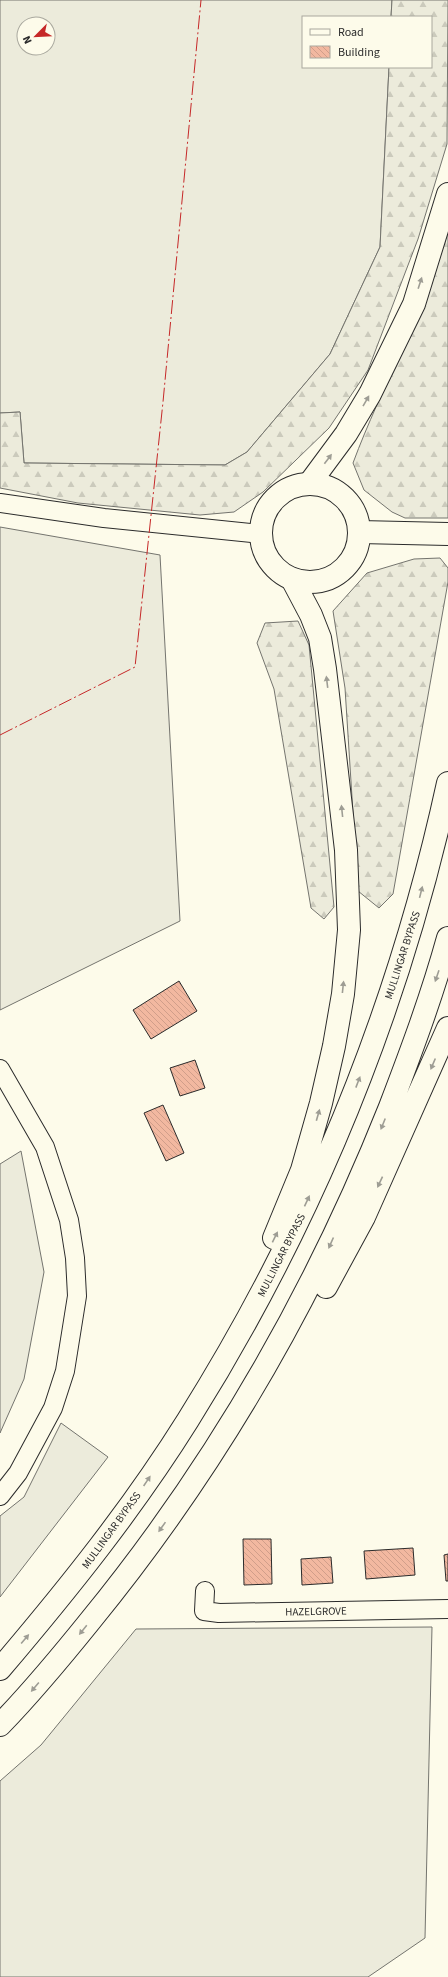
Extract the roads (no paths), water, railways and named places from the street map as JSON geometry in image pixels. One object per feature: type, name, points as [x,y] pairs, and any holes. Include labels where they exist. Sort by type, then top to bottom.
[{"type":"main road","points":[[309,484],[346,434],[370,394],[414,304],[448,194]]},
{"type":"main road","points":[[309,484],[325,486],[339,492],[350,503],[357,517],[360,532],[358,548],[351,563],[339,574],[324,581],[308,583],[292,579],[279,572],[269,560],[263,547],[261,534],[264,517],[271,504],[281,493],[295,486],[309,484]]},
{"type":"main road","points":[[360,532],[448,534]]},
{"type":"main road","points":[[188,1420],[231,1321],[277,1232],[302,1170],[321,1103],[333,1053],[343,994],[349,922],[346,850],[335,747],[320,638],[311,615],[292,579]]},
{"type":"main road","name":"MULLINGAR BYPASS","points":[[0,1669],[68,1589],[131,1505],[188,1420],[278,1264],[335,1140],[381,1023],[415,918],[448,783]]},
{"type":"main road","points":[[0,1725],[21,1704],[112,1594],[208,1461],[274,1352],[324,1259],[373,1149],[407,1064],[448,938]]},
{"type":"main road","points":[[208,1461],[235,1442],[314,1308],[364,1217],[448,1028]]},
{"type":"street","points":[[0,503],[104,518],[261,534]]},
{"type":"street","points":[[0,1069],[46,1146],[69,1220],[75,1258],[77,1296],[65,1371],[53,1408],[18,1473],[0,1496]]},
{"type":"street","name":"HAZELGROVE","points":[[205,1591],[204,1611],[219,1613],[448,1609]]}]
